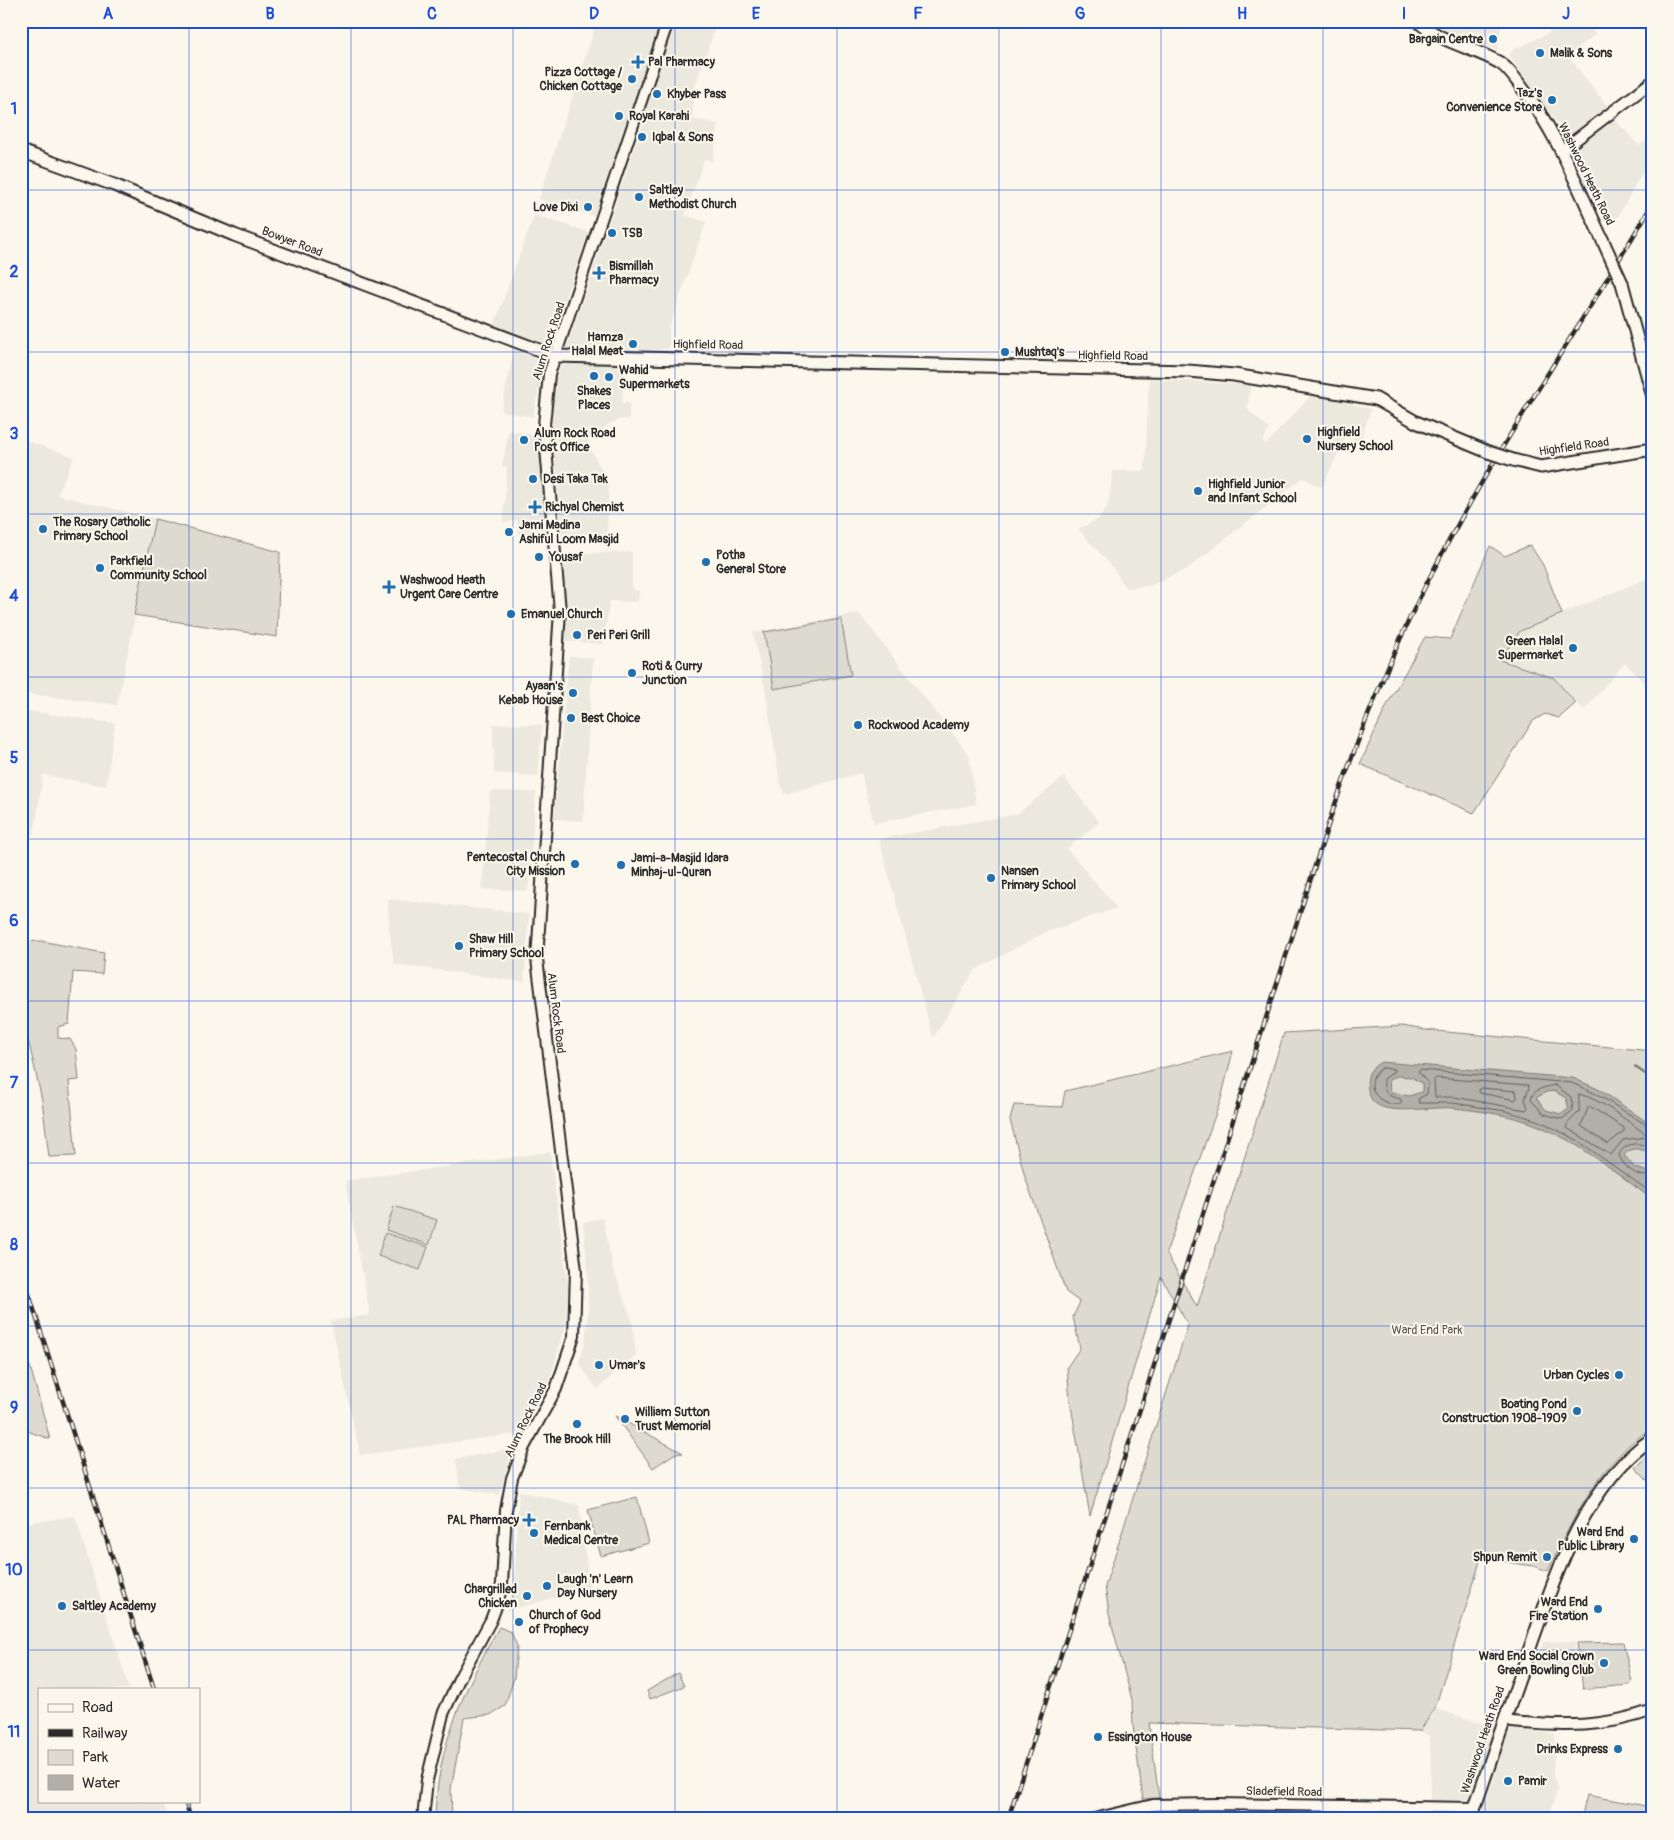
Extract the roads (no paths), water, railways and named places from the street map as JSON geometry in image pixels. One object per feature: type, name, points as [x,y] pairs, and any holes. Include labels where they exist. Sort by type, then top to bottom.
[{"type":"main road","name":"Washwood Heath Road","points":[[1418,21],[1439,36],[1500,63],[1509,71],[1532,100],[1561,151],[1622,283],[1653,397]]},
{"type":"main road","name":"Bowyer Road","points":[[21,151],[114,185],[234,235],[555,356]]},
{"type":"main road","name":"Highfield Road","points":[[555,356],[1188,371],[1234,375],[1376,399],[1416,422],[1488,452],[1541,467],[1653,449]]},
{"type":"main road","name":"Washwood Heath Road","points":[[1473,1813],[1560,1562],[1604,1487],[1631,1456],[1653,1438]]},
{"type":"street","name":"Alum Rock Road","points":[[423,1819],[427,1780],[443,1714],[459,1678],[491,1620],[498,1602],[502,1584],[506,1510],[512,1478],[524,1447],[556,1389],[574,1336],[576,1270],[537,959],[560,629],[559,582],[544,425],[546,394],[555,356],[668,21]]},
{"type":"street","points":[[1561,151],[1653,81]]},
{"type":"street","points":[[1512,1722],[1562,1727],[1592,1725],[1627,1720],[1653,1710]]},
{"type":"street","name":"Sladefield Road","points":[[1094,1819],[1153,1805],[1236,1804],[1473,1813]]},
{"type":"water","points":[[1381,1062],[1573,1078],[1600,1090],[1653,1126],[1653,1157],[1639,1149],[1631,1150],[1624,1155],[1634,1167],[1648,1172],[1653,1168],[1653,1200],[1584,1150],[1554,1133],[1529,1122],[1497,1114],[1453,1108],[1401,1110],[1382,1107],[1372,1100],[1368,1091],[1367,1081],[1370,1072]],"holes":[[[1397,1076],[1411,1077],[1422,1083],[1422,1092],[1409,1096],[1390,1092],[1389,1080]],[[1554,1091],[1566,1098],[1569,1109],[1561,1114],[1546,1110],[1536,1098],[1546,1092]]]},
{"type":"waterway","points":[[1635,1067],[1653,1079]]},
{"type":"railway","points":[[1008,1819],[1332,813],[1366,720],[1391,659],[1419,599],[1459,522],[1513,430],[1653,203]]},
{"type":"railway","points":[[21,1269],[154,1688]]},
{"type":"railway","points":[[185,1802],[191,1819]]},
{"type":"place","name":"Bargain Centre","points":[[1493,39]]},
{"type":"place","name":"Malik & Sons","points":[[1540,53]]},
{"type":"place","name":"Pal Pharmacy","points":[[638,62]]},
{"type":"place","name":"Pizza Cottage / Chicken Cottage","points":[[632,79]]},
{"type":"place","name":"Khyber Pass","points":[[657,94]]},
{"type":"place","name":"Taz's Convenience Store","points":[[1552,100]]},
{"type":"place","name":"Royal Karahi","points":[[619,116]]},
{"type":"place","name":"Iqbal & Sons","points":[[642,137]]},
{"type":"place","name":"Saltley Methodist Church","points":[[639,197]]},
{"type":"place","name":"Love Dixi","points":[[588,207]]},
{"type":"place","name":"TSB","points":[[612,233]]},
{"type":"place","name":"Bismillah Pharmacy","points":[[599,273]]},
{"type":"place","name":"Hamza Halal Meat","points":[[633,344]]},
{"type":"place","name":"Mushtaq's","points":[[1005,352]]},
{"type":"place","name":"Shakes Places","points":[[594,376]]},
{"type":"place","name":"Wahid Supermarkets","points":[[609,377]]},
{"type":"place","name":"Highfield Nursery School","points":[[1307,439]]},
{"type":"place","name":"Alum Rock Road Post Office","points":[[524,440]]},
{"type":"place","name":"Desi Taka Tak","points":[[533,479]]},
{"type":"place","name":"Highfield Junior and Infant School","points":[[1198,491]]},
{"type":"place","name":"Richyal Chemist","points":[[535,507]]},
{"type":"place","name":"The Rosary Catholic Primary School","points":[[43,529]]},
{"type":"place","name":"Jami Madina Ashiful Loom Masjid","points":[[509,532]]},
{"type":"place","name":"Yousaf","points":[[539,557]]},
{"type":"place","name":"Potha General Store","points":[[706,562]]},
{"type":"place","name":"Parkfield Community School","points":[[100,568]]},
{"type":"place","name":"Washwood Heath Urgent Care Centre","points":[[389,587]]},
{"type":"place","name":"Emanuel Church","points":[[511,614]]},
{"type":"place","name":"Peri Peri Grill","points":[[577,635]]},
{"type":"place","name":"Green Halal Supermarket","points":[[1573,648]]},
{"type":"place","name":"Roti & Curry Junction","points":[[632,673]]},
{"type":"place","name":"Ayaan's Kebab House","points":[[573,693]]},
{"type":"place","name":"Best Choice","points":[[571,718]]},
{"type":"place","name":"Rockwood Academy","points":[[858,725]]},
{"type":"place","name":"Pentecostal Church City Mission","points":[[575,864]]},
{"type":"place","name":"Jami-a-Masjid Idara Minhaj-ul-Quran","points":[[621,865]]},
{"type":"place","name":"Nansen Primary School","points":[[991,878]]},
{"type":"place","name":"Shaw Hill Primary School","points":[[459,946]]},
{"type":"place","name":"Umar's","points":[[599,1365]]},
{"type":"place","name":"Urban Cycles","points":[[1619,1375]]},
{"type":"place","name":"Boating Pond Construction 1908-1909","points":[[1577,1411]]},
{"type":"place","name":"William Sutton Trust Memorial","points":[[625,1419]]},
{"type":"place","name":"The Brook Hill","points":[[577,1424]]},
{"type":"place","name":"PAL Pharmacy","points":[[529,1520]]},
{"type":"place","name":"Fernbank Medical Centre","points":[[534,1533]]},
{"type":"place","name":"Ward End Public Library","points":[[1634,1539]]},
{"type":"place","name":"Shpun Remit","points":[[1547,1557]]},
{"type":"place","name":"Laugh 'n' Learn Day Nursery","points":[[547,1586]]},
{"type":"place","name":"Chargrilled Chicken","points":[[527,1596]]},
{"type":"place","name":"Saltley Academy","points":[[62,1606]]},
{"type":"place","name":"Ward End Fire Station","points":[[1598,1609]]},
{"type":"place","name":"Church of God of Prophecy","points":[[519,1622]]},
{"type":"place","name":"Ward End Social Crown Green Bowling Club","points":[[1604,1663]]},
{"type":"place","name":"Essington House","points":[[1098,1737]]},
{"type":"place","name":"Drinks Express","points":[[1618,1749]]},
{"type":"place","name":"Pamir","points":[[1508,1781]]},
{"type":"park label","name":"Ward End Park","points":[[1427,1330]]}]
